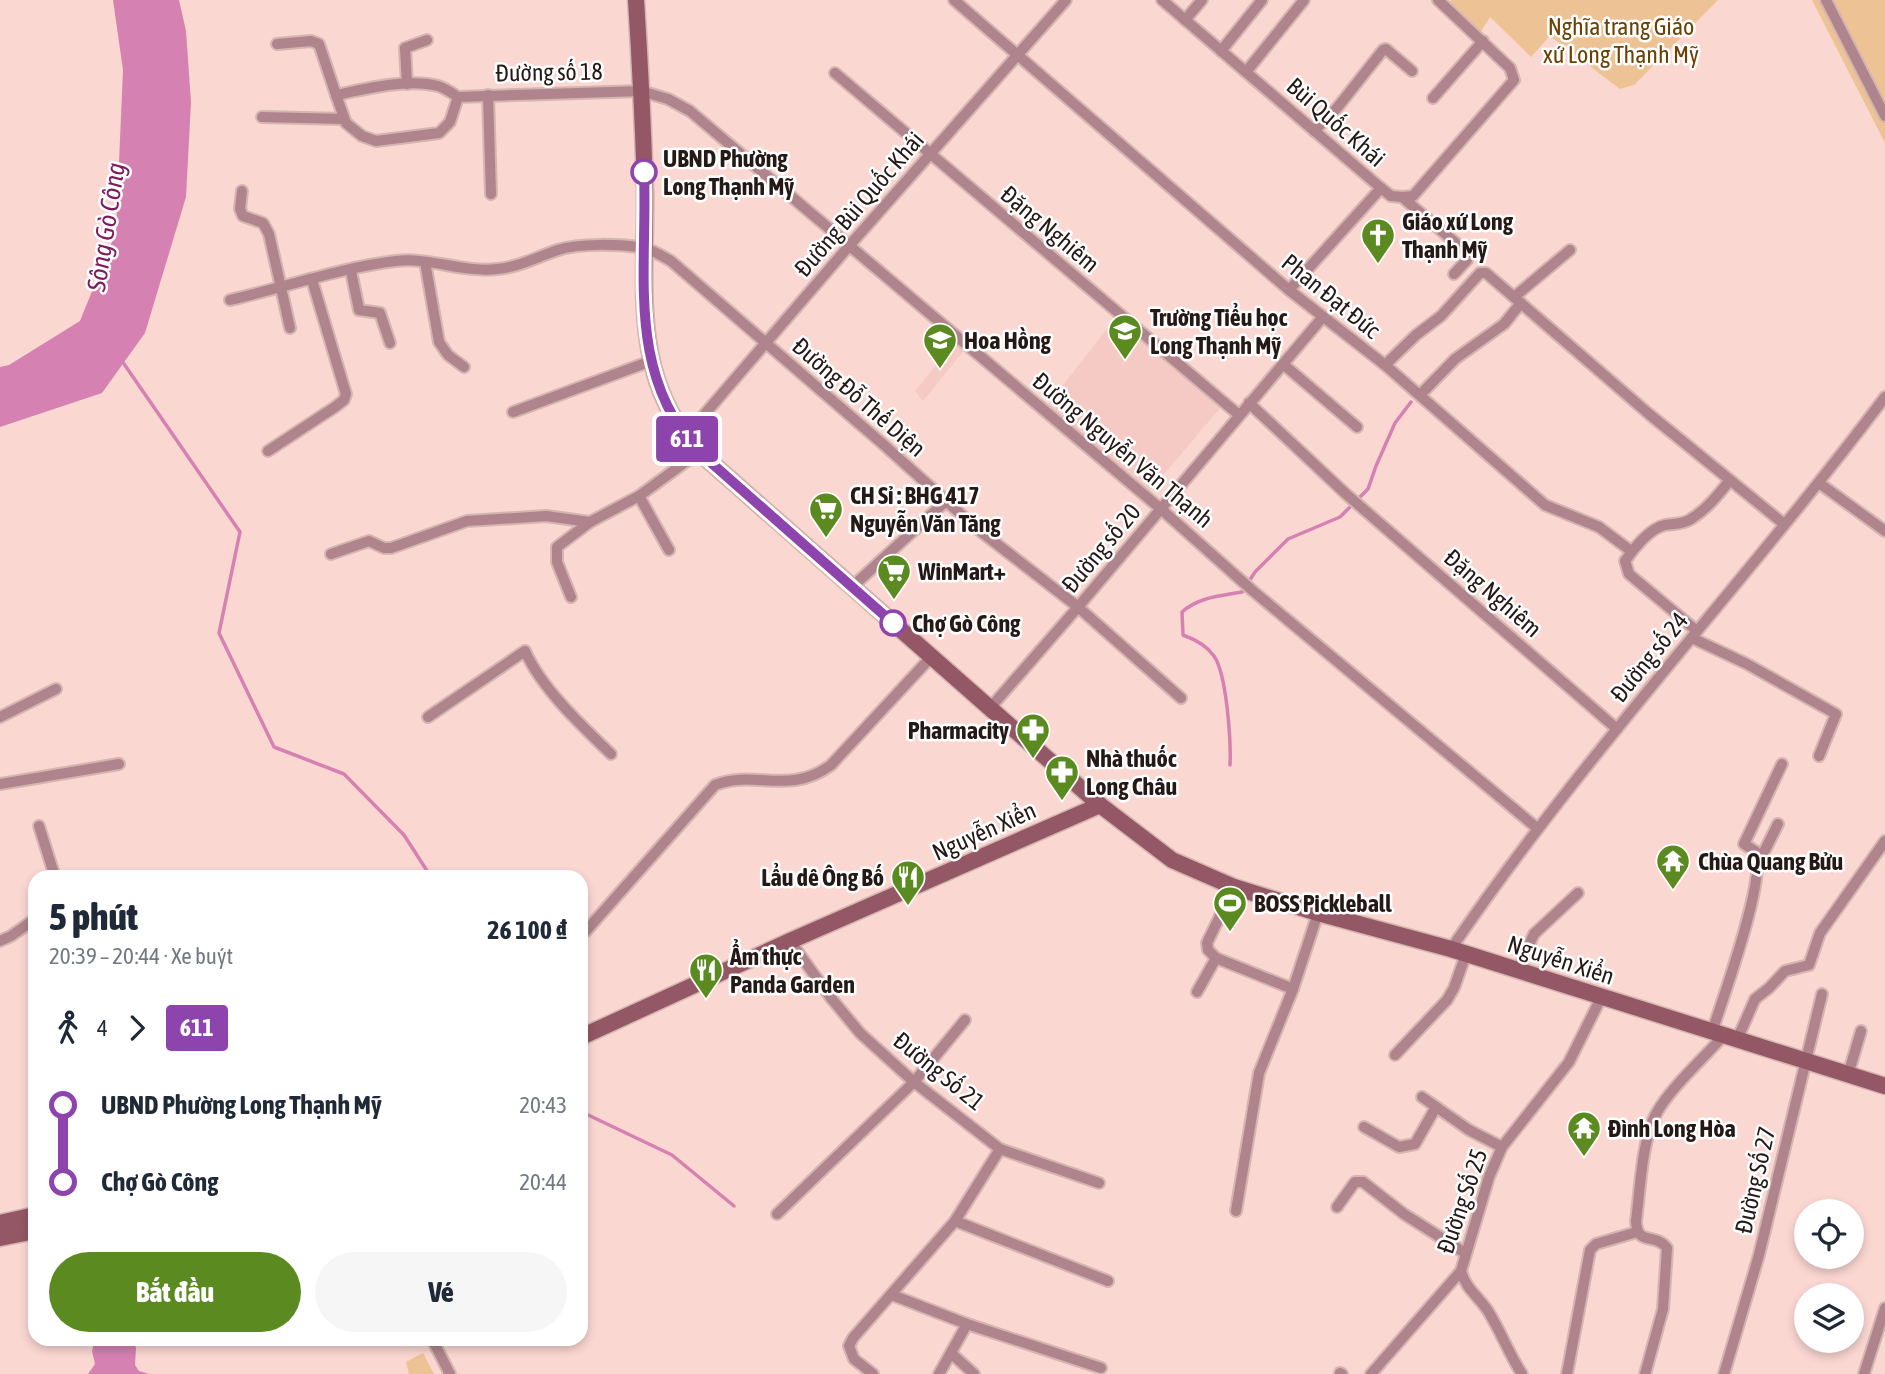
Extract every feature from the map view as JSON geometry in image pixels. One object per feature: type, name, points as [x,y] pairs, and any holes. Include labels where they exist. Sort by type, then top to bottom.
[{"type":"main road","points":[[636,0],[645,190],[645,327],[658,387],[685,437],[1100,805]]},
{"type":"main road","name":"Nguyễn Xiển","points":[[588,1034],[790,941],[1100,805],[1172,860],[1234,887],[1459,951],[1885,1086]]},
{"type":"main road","points":[[0,1223],[28,1217]]},
{"type":"main road","points":[[0,1238],[28,1232]]},
{"type":"street","name":"Phan Đạt Đức","points":[[954,0],[1289,290],[1385,365],[1545,505],[1599,527],[1631,551]]},
{"type":"street","name":"Đường Bùi Quốc Khái","points":[[685,437],[1066,0]]},
{"type":"street","name":"Bùi Quốc Khái","points":[[1162,0],[1381,188],[1391,196],[1402,197],[1468,255],[1467,260],[1454,274]]},
{"type":"street","points":[[1185,20],[1202,0]]},
{"type":"street","points":[[1221,51],[1233,32],[1262,0]]},
{"type":"street","points":[[1246,72],[1304,0]]},
{"type":"street","points":[[1402,197],[1413,196],[1514,80],[1510,68],[1438,0]]},
{"type":"street","points":[[1826,0],[1885,116]]},
{"type":"street","points":[[407,84],[405,48],[427,40]]},
{"type":"street","points":[[278,44],[311,41],[319,44],[344,119],[362,136],[376,141],[439,133],[450,122],[458,97]]},
{"type":"street","points":[[1433,98],[1483,41]]},
{"type":"street","points":[[1314,131],[1337,108],[1383,50],[1392,52],[1412,71]]},
{"type":"street","name":"Đặng Nghiêm","points":[[835,73],[1239,415]]},
{"type":"street","name":"Đường số 18","points":[[336,95],[407,84],[440,86],[458,97],[641,91]]},
{"type":"street","name":"Đường Nguyễn Văn Thạnh","points":[[641,91],[668,99],[690,111],[1161,509],[1253,591],[1537,828]]},
{"type":"street","points":[[488,95],[491,194]]},
{"type":"street","points":[[262,117],[344,119]]},
{"type":"street","points":[[1289,290],[1381,188]]},
{"type":"street","points":[[242,191],[240,209],[243,216],[263,223],[269,234],[290,328]]},
{"type":"street","points":[[230,300],[397,261],[497,269],[527,263],[570,247],[643,248]]},
{"type":"street","name":"Đường Đỗ Thế Diện","points":[[643,248],[671,261],[975,527],[1078,607],[1181,698]]},
{"type":"street","points":[[1421,396],[1455,359],[1504,324],[1518,300],[1570,250]]},
{"type":"street","points":[[425,262],[439,342],[448,355],[464,367]]},
{"type":"street","points":[[351,271],[359,310],[380,313],[390,343]]},
{"type":"street","points":[[1385,365],[1416,335],[1441,316],[1482,272],[1784,524]]},
{"type":"street","points":[[268,451],[335,407],[344,400],[346,394],[312,280]]},
{"type":"street","name":"Đường số 20","points":[[990,707],[1322,318]]},
{"type":"street","points":[[513,412],[651,360]]},
{"type":"street","points":[[1283,364],[1356,427]]},
{"type":"street","name":"Đường số 24","points":[[1395,1055],[1447,1000],[1454,988],[1459,951],[1537,828],[1819,484],[1885,397]]},
{"type":"street","name":"Đặng Nghiêm","points":[[1249,403],[1346,494],[1617,729]]},
{"type":"street","points":[[571,597],[557,562],[557,547],[590,522],[639,496],[699,452]]},
{"type":"street","points":[[1730,481],[1708,506],[1689,520],[1677,525],[1658,527],[1631,551],[1625,561],[1629,574],[1694,634],[1836,714],[1819,756]]},
{"type":"street","points":[[1819,484],[1885,531]]},
{"type":"street","points":[[639,496],[669,550]]},
{"type":"street","points":[[852,587],[946,501]]},
{"type":"street","points":[[331,554],[369,541],[384,548],[391,548],[467,521],[546,516],[590,522]]},
{"type":"street","points":[[428,717],[526,651],[534,670],[611,754]]},
{"type":"street","points":[[588,929],[715,785],[729,779],[778,782],[819,774],[831,765],[932,656]]},
{"type":"street","points":[[0,717],[56,689]]},
{"type":"street","points":[[0,784],[120,764]]},
{"type":"street","points":[[1759,858],[1755,851],[1744,844],[1782,764]]},
{"type":"street","points":[[1724,1036],[1759,858],[1778,824]]},
{"type":"street","points":[[39,825],[53,870]]},
{"type":"street","points":[[1645,1374],[1662,1309],[1667,1248],[1659,1240],[1641,1236],[1637,1231],[1636,1221],[1649,1130],[1656,1113],[1755,999],[1784,971],[1809,965],[1820,933],[1885,841]]},
{"type":"street","points":[[1234,887],[1207,943],[1208,950],[1216,958],[1293,989]]},
{"type":"street","points":[[1518,970],[1534,934],[1578,893]]},
{"type":"street","points":[[1236,1211],[1259,1073],[1293,989],[1318,913]]},
{"type":"street","points":[[0,941],[28,924]]},
{"type":"street","name":"Đường Số 21","points":[[790,941],[860,1033],[914,1082],[1000,1149],[1099,1184]]},
{"type":"street","points":[[1197,992],[1216,958]]},
{"type":"street","name":"Đường Số 27","points":[[1724,1374],[1759,1255],[1822,994]]},
{"type":"street","name":"Đường Số 25","points":[[1371,1374],[1461,1271],[1489,1177],[1502,1147],[1569,1062],[1602,996]]},
{"type":"street","points":[[777,1214],[914,1082],[965,1020]]},
{"type":"street","points":[[1848,1075],[1861,1031]]},
{"type":"street","points":[[1422,1097],[1469,1130],[1502,1147]]},
{"type":"street","points":[[1364,1127],[1399,1147],[1415,1144],[1436,1107]]},
{"type":"street","points":[[873,1374],[854,1359],[849,1346],[853,1338],[955,1221],[1000,1149]]},
{"type":"street","points":[[1337,1207],[1355,1182],[1363,1182],[1404,1214],[1465,1254]]},
{"type":"street","points":[[955,1221],[1108,1281]]},
{"type":"street","points":[[1567,1374],[1590,1250],[1596,1244],[1637,1231]]},
{"type":"street","points":[[1461,1271],[1463,1280],[1486,1308],[1508,1353],[1522,1374]]},
{"type":"street","points":[[892,1295],[1082,1369],[1101,1368]]},
{"type":"street","points":[[1864,1374],[1885,1308]]},
{"type":"street","points":[[939,1374],[967,1324]]},
{"type":"street","points":[[436,1346],[450,1374]]},
{"type":"street","points":[[952,1354],[974,1374]]},
{"type":"shaded area","points":[[113,0],[179,0],[186,31],[191,102],[186,197],[145,333],[102,393],[0,427],[0,367],[9,365],[80,321],[116,232],[123,70]]},
{"type":"shaded area","name":"Trường Tiểu học Long Thạnh Mỹ","points":[[1117,316],[1221,407],[1148,493],[1046,407]]},
{"type":"shaded area","name":"Hoa Hồng","points":[[956,341],[965,349],[923,401],[915,391]]},
{"type":"shaded area","points":[[93,1346],[135,1346],[135,1365],[139,1371],[149,1374],[88,1374],[95,1364]]},
{"type":"green space","name":"Nghĩa trang Giáo xứ Long Thạnh Mỹ","points":[[1718,0],[1634,85],[1620,89],[1550,36],[1531,57],[1490,17],[1480,33],[1449,2]]},
{"type":"green space","points":[[1812,0],[1885,0],[1885,143]]},
{"type":"green space","points":[[423,1353],[434,1374],[409,1374],[406,1362]]},
{"type":"waterway","points":[[122,361],[240,532],[219,633],[274,747],[344,774],[404,835],[426,870]]},
{"type":"waterway","points":[[1230,765],[1227,709],[1218,665],[1208,649],[1183,635],[1182,612],[1203,600],[1242,592],[1255,572],[1288,539],[1340,517],[1368,489],[1395,423],[1411,402]]},
{"type":"waterway","points":[[588,1115],[672,1155],[734,1206]]},
{"type":"bus line","name":"611","points":[[644,172],[645,327],[658,387],[670,412],[685,437],[699,452],[893,623]]},
{"type":"place","name":"UBND Phường Long Thạnh Mỹ","points":[[644,172]]},
{"type":"place","name":"Giáo xứ Long Thạnh Mỹ","points":[[1378,265]]},
{"type":"place","name":"Trường Tiểu học Long Thạnh Mỹ","points":[[1125,361]]},
{"type":"place","name":"Hoa Hồng","points":[[940,370]]},
{"type":"place","name":"CH Sỉ : BHG 417 Nguyễn Văn Tăng","points":[[826,539]]},
{"type":"place","name":"WinMart+","points":[[894,601]]},
{"type":"place","name":"Chợ Gò Công","points":[[893,623]]},
{"type":"place","name":"Pharmacity","points":[[1033,760]]},
{"type":"place","name":"Nhà thuốc Long Châu","points":[[1062,802]]},
{"type":"place","name":"Chùa Quang Bửu","points":[[1673,891]]},
{"type":"place","name":"Lẩu dê Ông Bố","points":[[908,907]]},
{"type":"place","name":"BOSS Pickleball","points":[[1230,933]]},
{"type":"place","name":"Ẩm thực Panda Garden","points":[[706,1000]]},
{"type":"place","name":"Đình Long Hòa","points":[[1584,1158]]},
{"type":"water label","name":"Sông Gò Công","points":[[106,227]]}]
